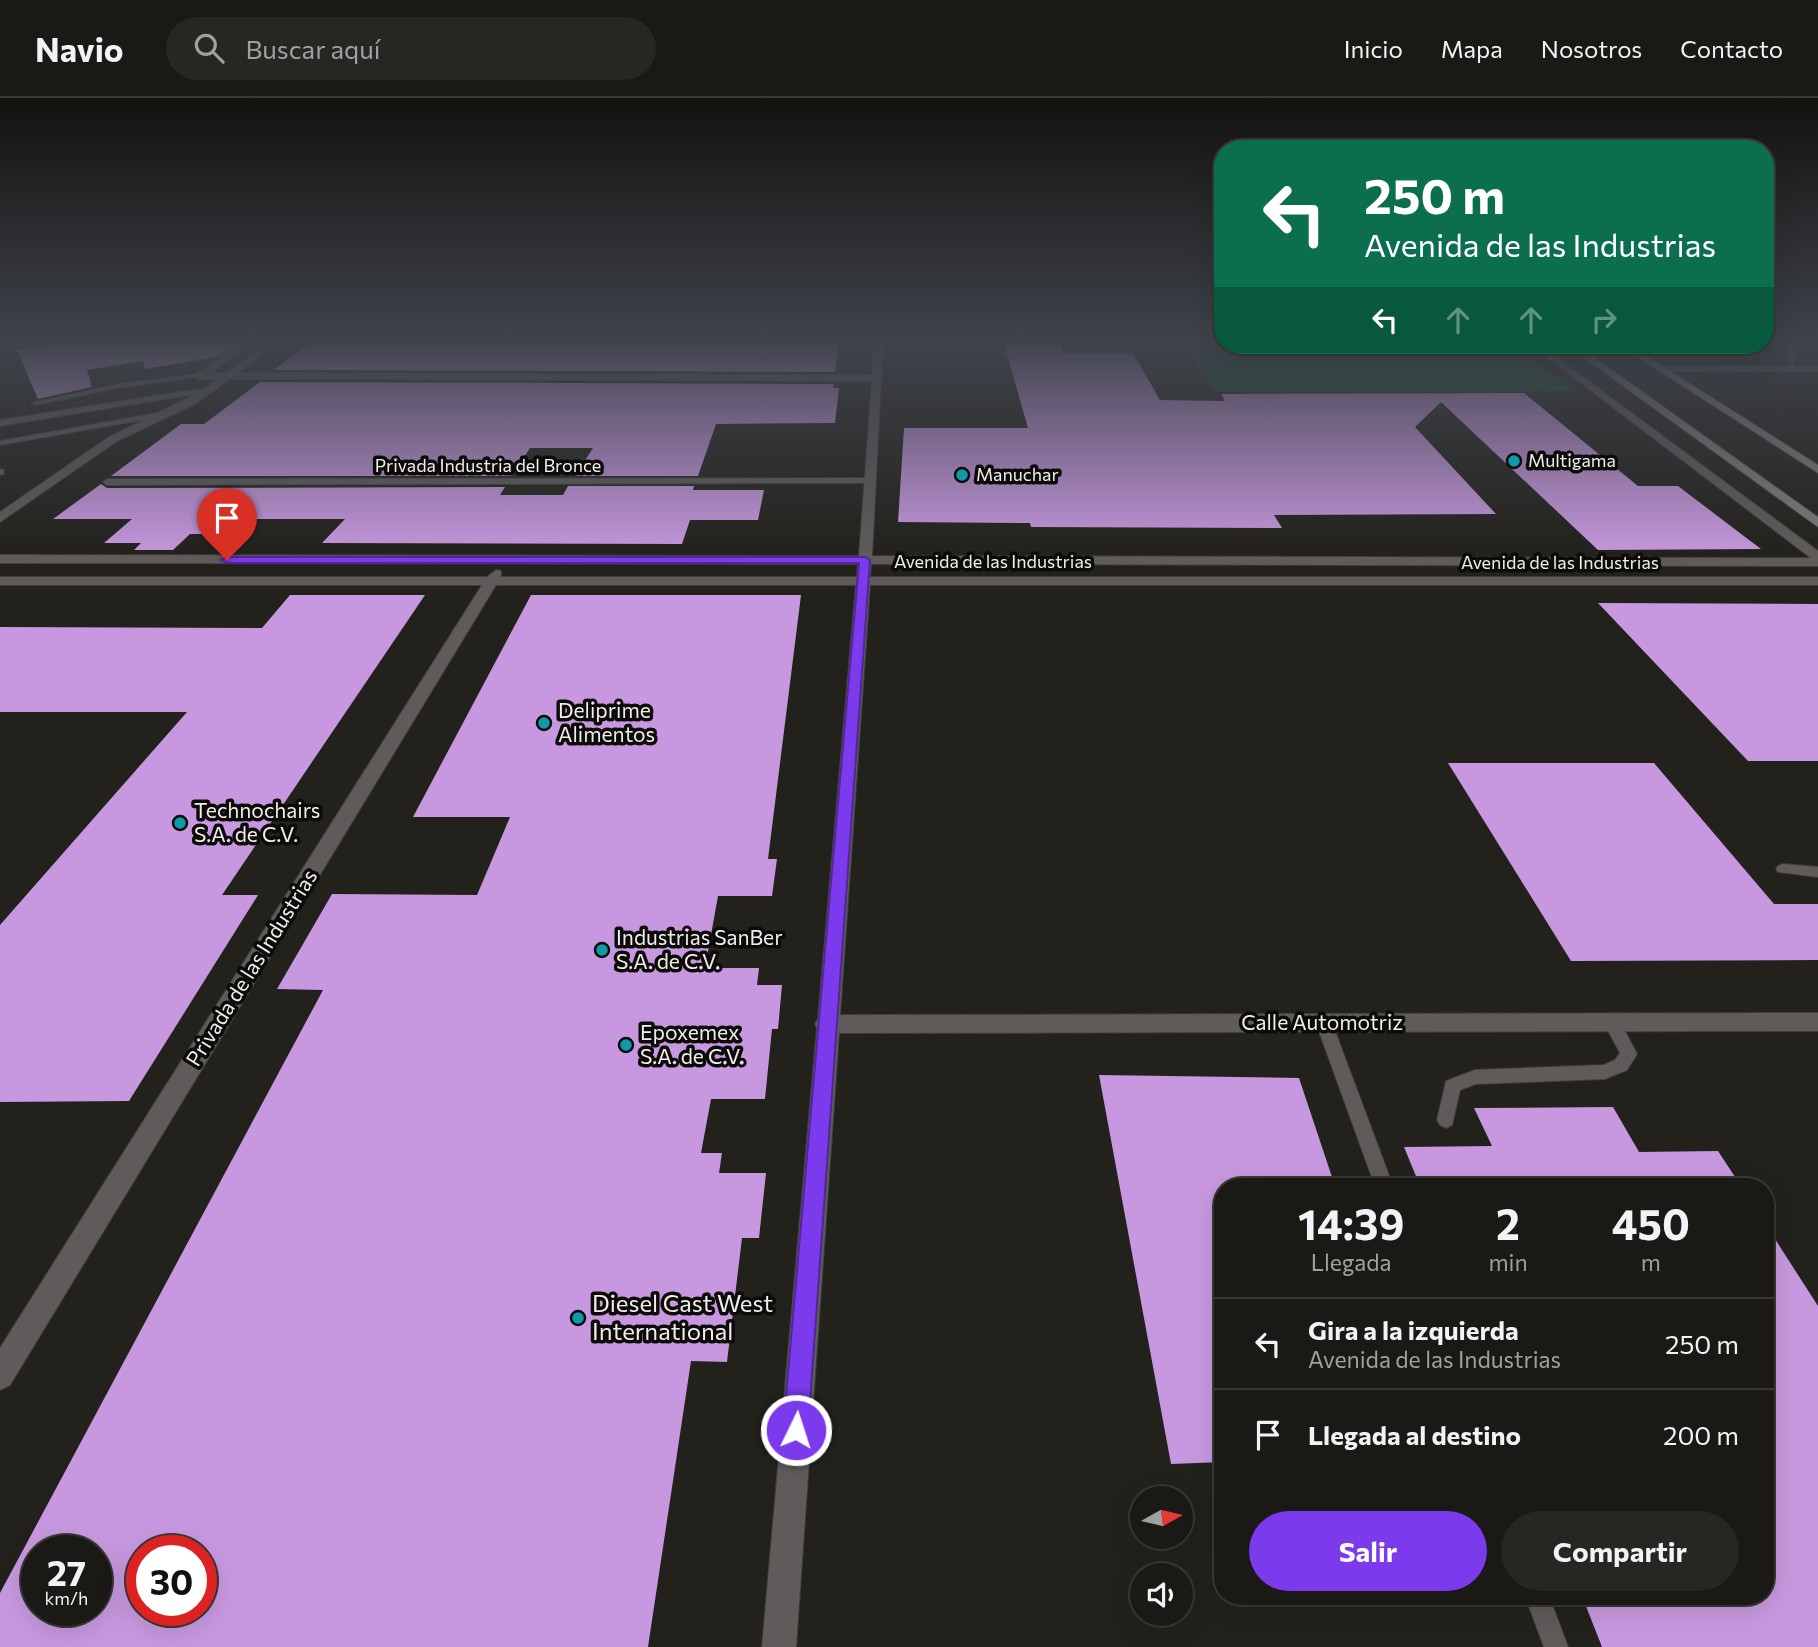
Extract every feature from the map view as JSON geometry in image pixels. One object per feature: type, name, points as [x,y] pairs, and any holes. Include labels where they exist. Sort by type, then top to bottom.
[{"type":"main road","points":[[1665,412],[1818,523]]},
{"type":"main road","points":[[1728,412],[1818,470]]},
{"type":"street","points":[[0,423],[64,412]]},
{"type":"street","points":[[0,518],[149,412]]},
{"type":"street","points":[[113,439],[171,412]]},
{"type":"street","points":[[779,1647],[826,1024],[864,570],[873,412]]},
{"type":"street","points":[[1625,412],[1818,559]]},
{"type":"street","name":"Avenida de las Industrias","points":[[0,559],[504,561],[1586,583],[1818,581]]},
{"type":"street","name":"Avenida de las Industrias","points":[[0,582],[491,582],[864,570],[1818,559]]},
{"type":"street","name":"Privada de las Industrias","points":[[0,1374],[504,561]]},
{"type":"street","points":[[1567,562],[1586,583]]},
{"type":"street","name":"Calle Automotriz","points":[[826,1024],[1818,1022]]},
{"type":"lane","points":[[0,443],[166,412]]},
{"type":"lane","name":"Privada Industria del Bronce","points":[[107,482],[870,481]]},
{"type":"lane","points":[[1783,869],[1818,872]]},
{"type":"lane","points":[[1446,1120],[1452,1086],[1475,1077],[1605,1072],[1621,1065],[1629,1054],[1612,1023]]},
{"type":"lane","points":[[1324,1024],[1381,1178]]},
{"type":"lane","points":[[1540,1605],[1556,1647]]},
{"type":"building","points":[[220,412],[836,412],[835,423],[716,424],[698,476],[575,476],[593,448],[530,448],[512,476],[111,476],[181,424],[204,424]]},
{"type":"building","points":[[1024,412],[1430,412],[1415,427],[1496,514],[1274,515],[1282,528],[1031,527],[1030,523],[898,522],[904,428],[1028,428]]},
{"type":"building","points":[[1452,412],[1548,412],[1638,486],[1678,486],[1761,549],[1598,550]]},
{"type":"building","points":[[101,484],[107,488],[505,487],[500,495],[563,495],[568,486],[694,486],[693,490],[764,490],[758,520],[690,520],[682,544],[322,543],[345,519],[221,519],[206,534],[190,534],[173,550],[134,550],[141,543],[104,543],[132,519],[53,519]]},
{"type":"building","points":[[290,595],[425,595],[222,895],[258,895],[129,1101],[0,1102],[0,925],[187,712],[0,712],[0,627],[262,628]]},
{"type":"building","points":[[531,595],[801,595],[768,859],[777,859],[772,896],[718,896],[705,968],[759,968],[757,985],[782,985],[778,1029],[772,1029],[765,1099],[711,1099],[701,1153],[722,1153],[719,1173],[766,1173],[759,1238],[742,1238],[727,1362],[691,1361],[648,1647],[0,1647],[0,1593],[21,1554],[21,1626],[112,1626],[112,1535],[31,1535],[323,990],[277,989],[332,894],[477,895],[510,817],[413,817]]},
{"type":"building","points":[[1598,603],[1818,604],[1818,761],[1748,761]]},
{"type":"building","points":[[1448,763],[1654,763],[1774,904],[1818,904],[1818,960],[1571,961]]},
{"type":"building","points":[[1099,1075],[1299,1078],[1332,1178],[1214,1178],[1214,1462],[1171,1464]]},
{"type":"building","points":[[1613,1107],[1639,1152],[1718,1151],[1736,1178],[1417,1178],[1404,1147],[1492,1146],[1474,1108]]},
{"type":"building","points":[[1774,1237],[1818,1306],[1818,1647],[1602,1647],[1586,1605],[1774,1605]]},
{"type":"place","name":"Multigama","points":[[1514,461]]},
{"type":"place","name":"Manuchar","points":[[962,475]]},
{"type":"place","name":"Deliprime Alimentos","points":[[544,723]]},
{"type":"place","name":"Technochairs S.A. de C.V.","points":[[180,823]]},
{"type":"place","name":"Industrias SanBer S.A. de C.V.","points":[[602,950]]},
{"type":"place","name":"Epoxemex S.A. de C.V.","points":[[626,1045]]},
{"type":"place","name":"Diesel Cast West International","points":[[578,1318]]},
{"type":"route","points":[[227,560],[865,560],[826,1024],[796,1430]]}]
